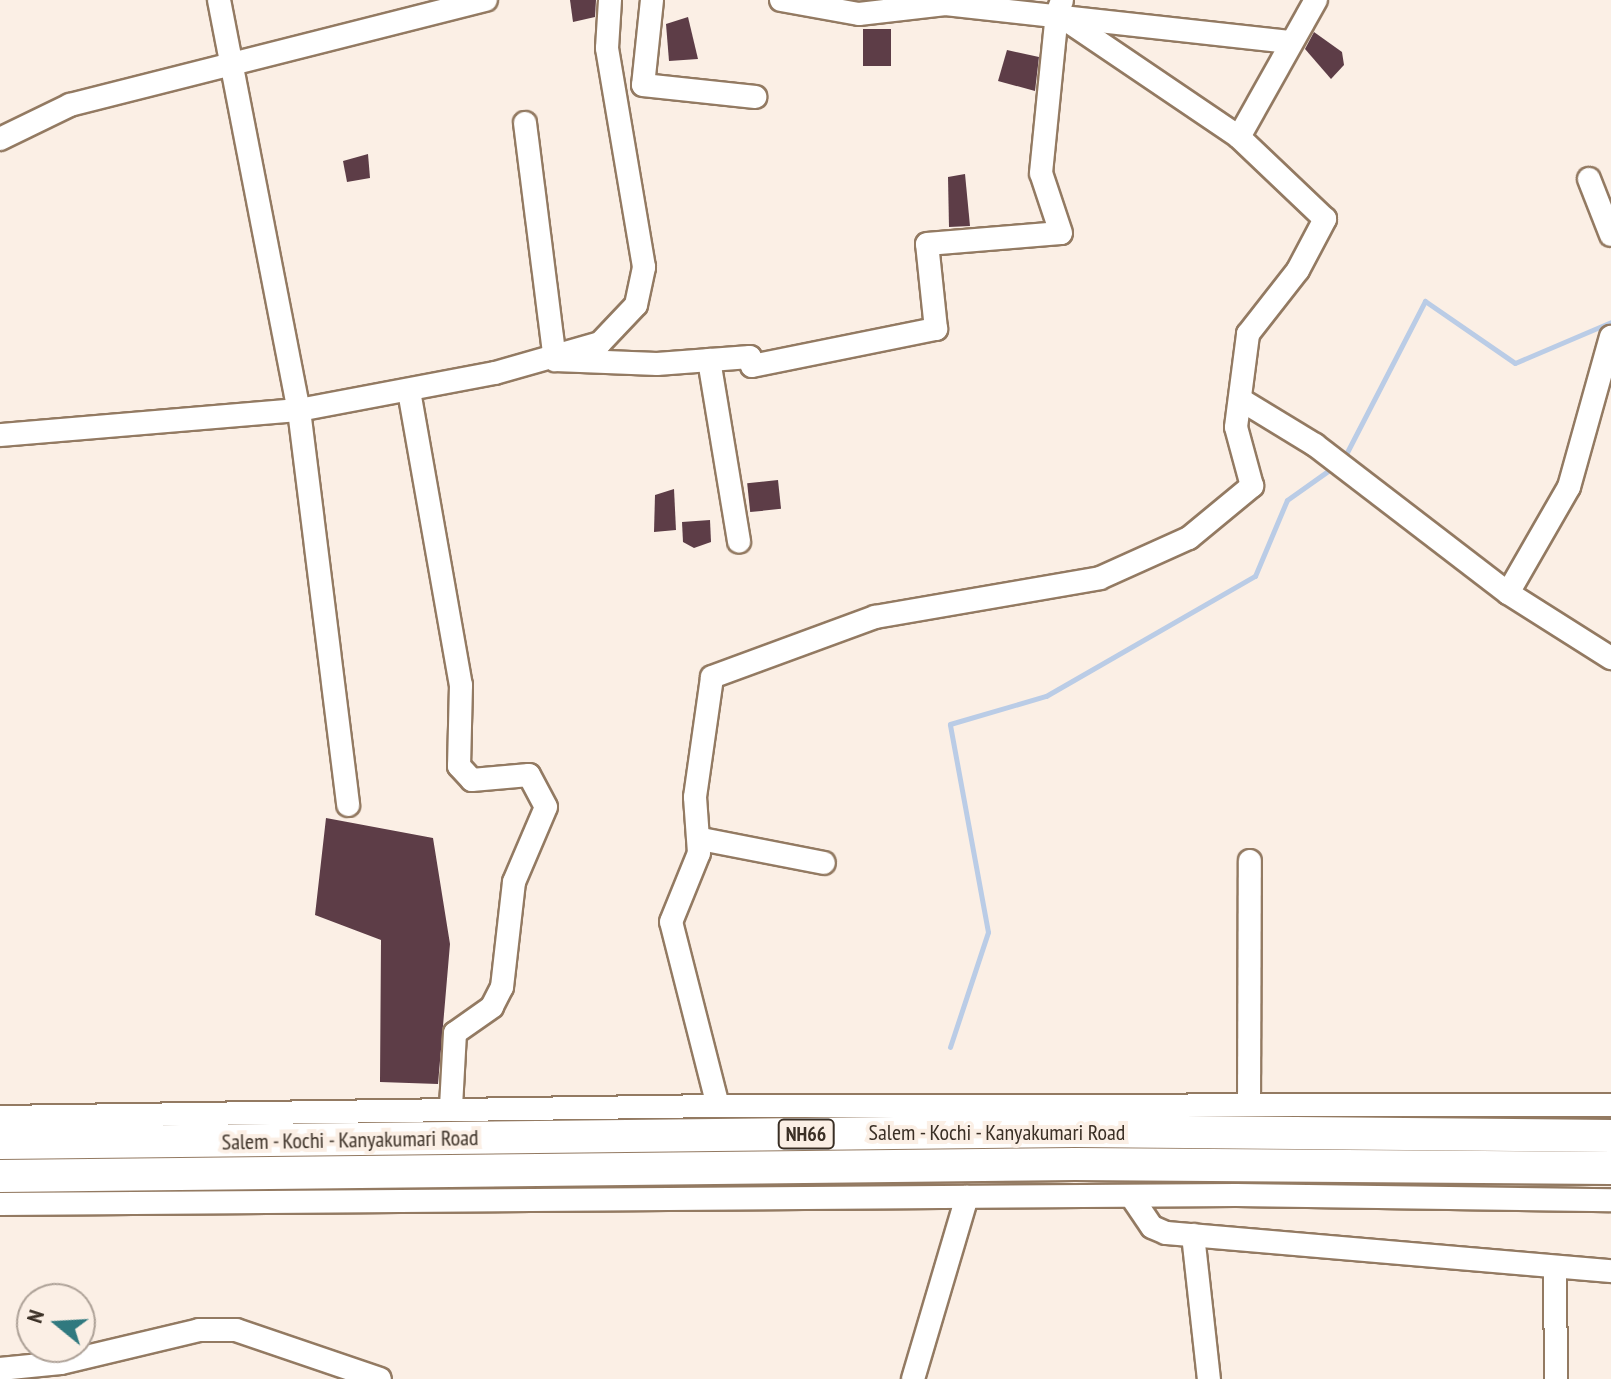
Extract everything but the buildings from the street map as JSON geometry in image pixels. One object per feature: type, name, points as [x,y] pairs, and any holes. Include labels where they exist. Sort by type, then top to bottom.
[{"type":"highway","name":"Salem - Kochi - Kanyakumari Road","points":[[0,1143],[1075,1131],[1611,1136]]},
{"type":"highway","name":"Salem - Kochi - Kanyakumari Road","points":[[0,1176],[1075,1164],[1611,1168]]},
{"type":"street","points":[[219,0],[299,410],[348,805]]},
{"type":"street","points":[[555,360],[616,331],[641,288],[641,233],[607,48],[610,0]]},
{"type":"street","points":[[652,0],[643,85],[755,97]]},
{"type":"street","points":[[781,0],[859,14],[945,4],[1059,7],[1290,42]]},
{"type":"street","points":[[1239,137],[1316,0]]},
{"type":"street","points":[[0,139],[70,105],[480,1]]},
{"type":"street","points":[[718,1106],[672,936],[674,910],[701,839],[695,797],[709,685],[719,670],[875,617],[1059,588],[1153,557],[1222,515],[1252,486],[1237,437],[1248,334],[1298,270],[1325,219],[1239,137],[1059,7]]},
{"type":"street","points":[[0,435],[299,410],[409,391],[555,360],[750,357],[752,366],[936,329],[927,244],[1061,233],[1041,173],[1059,7]]},
{"type":"street","points":[[525,123],[555,360]]},
{"type":"street","points":[[1589,179],[1611,235]]},
{"type":"street","points":[[1508,593],[1569,487],[1611,337]]},
{"type":"street","points":[[709,360],[739,542]]},
{"type":"street","points":[[409,391],[456,644],[459,766],[472,780],[529,775],[546,807],[514,882],[502,987],[492,1007],[455,1033],[451,1108]]},
{"type":"street","points":[[1243,401],[1315,445],[1508,593],[1611,658]]},
{"type":"street","points":[[701,839],[824,863]]},
{"type":"street","points":[[1249,1102],[1255,1023],[1250,861]]},
{"type":"street","points":[[0,1117],[451,1108],[1249,1102],[1611,1105]]},
{"type":"street","points":[[1131,1196],[1152,1227],[1193,1235],[1555,1269],[1611,1271]]},
{"type":"street","points":[[0,1204],[1131,1196],[1611,1200]]},
{"type":"street","points":[[913,1379],[967,1197]]},
{"type":"street","points":[[1193,1235],[1209,1379]]},
{"type":"street","points":[[1555,1269],[1556,1379]]},
{"type":"street","points":[[0,1369],[61,1363],[199,1330],[236,1330],[380,1379]]},
{"type":"waterway","points":[[1343,460],[1425,301],[1515,363],[1611,322]]},
{"type":"waterway","points":[[950,1047],[988,932],[950,724],[1046,696],[1255,576],[1287,500],[1335,466]]}]
